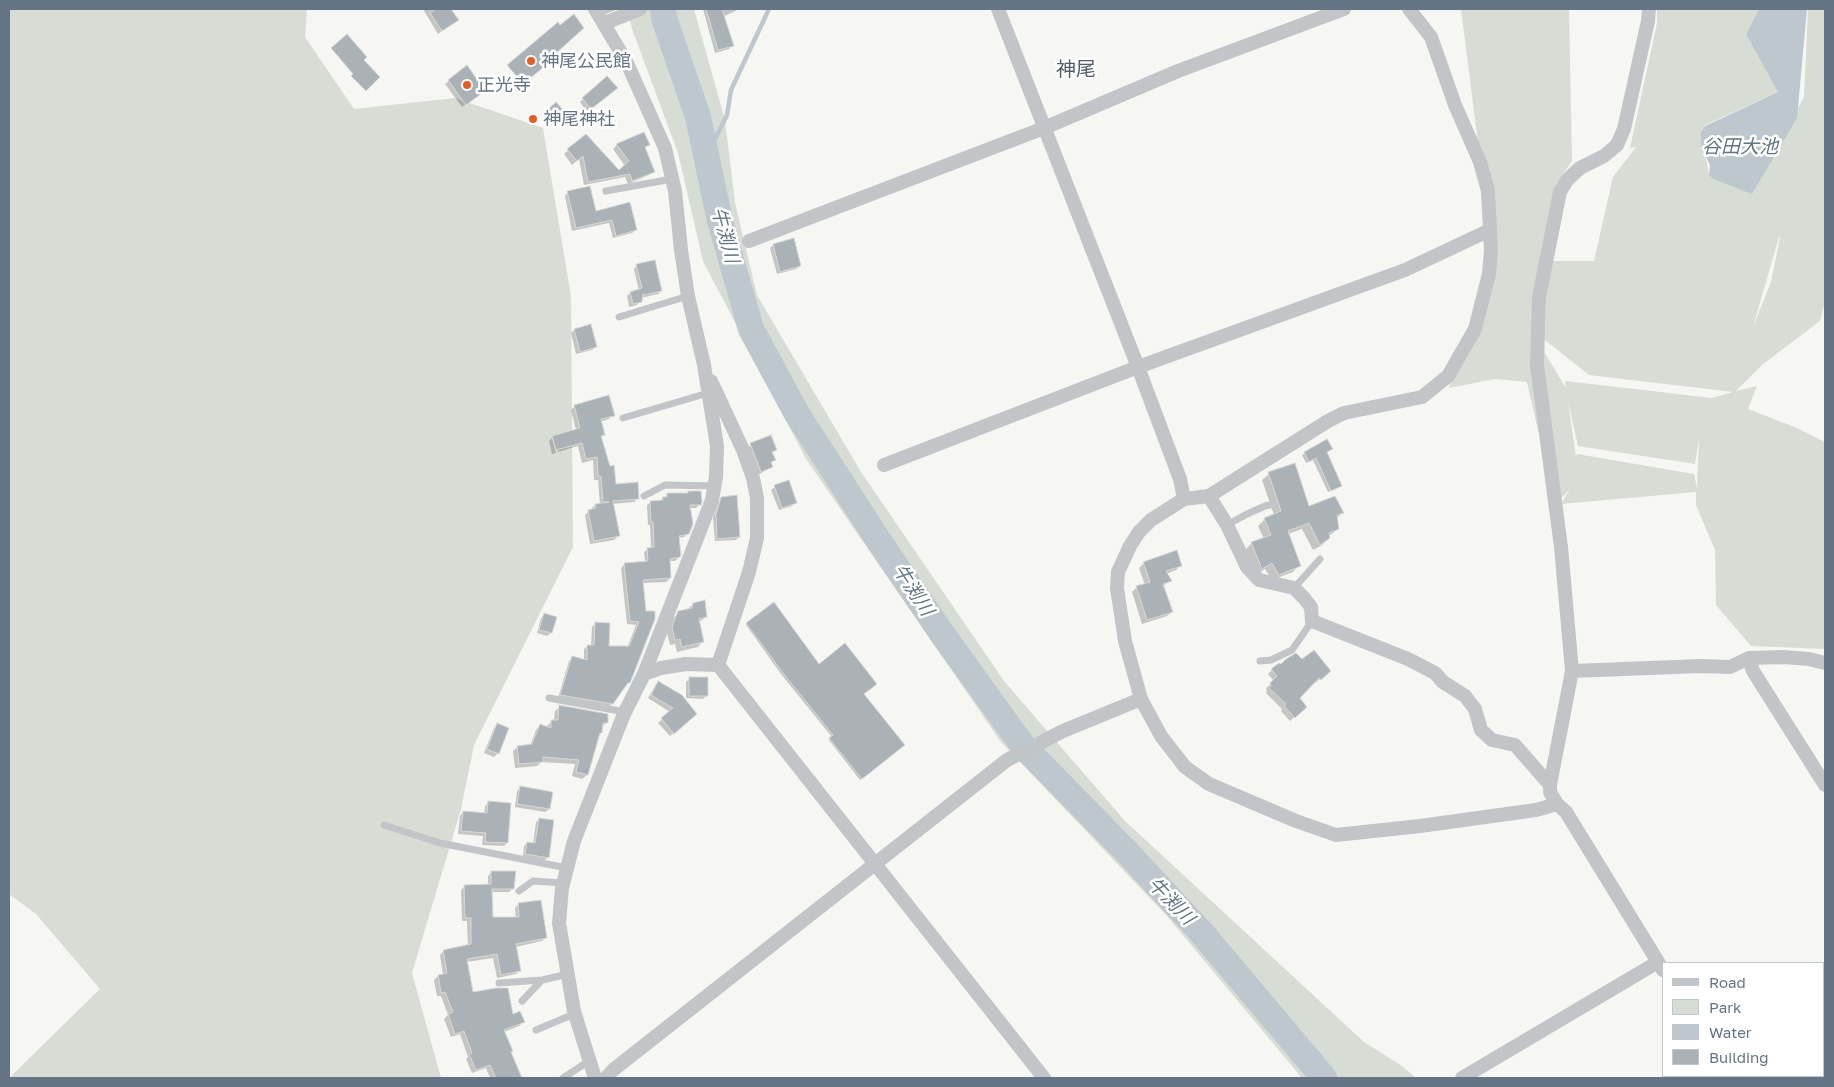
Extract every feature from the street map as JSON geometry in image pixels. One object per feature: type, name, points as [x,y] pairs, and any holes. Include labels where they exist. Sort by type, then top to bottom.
[{"type":"street","points":[[595,9],[605,23],[627,64],[665,148],[672,179],[688,296],[704,365],[717,446],[715,486],[712,500],[644,674],[625,712],[574,841],[563,883],[559,923],[574,1014],[595,1078]]},
{"type":"street","points":[[605,23],[640,9]]},
{"type":"street","points":[[998,9],[1138,367],[1180,480],[1184,499]]},
{"type":"street","points":[[749,240],[1044,128],[1178,71],[1344,9]]},
{"type":"street","points":[[1409,9],[1431,36],[1455,105],[1480,162],[1488,191],[1491,250],[1489,274],[1483,305],[1475,329],[1448,376],[1422,396],[1344,413],[1328,420],[1209,496],[1184,499],[1160,513],[1139,532],[1118,572],[1117,588],[1125,642],[1141,699],[1161,736],[1180,761],[1209,784],[1296,821],[1336,835],[1536,810],[1557,804]]},
{"type":"street","points":[[1462,1078],[1660,966],[1566,812],[1557,804],[1550,792],[1572,671],[1561,548],[1537,365],[1539,297],[1560,192],[1566,180],[1580,168],[1604,156],[1617,145],[1624,129],[1649,9]]},
{"type":"street","points":[[884,465],[1138,367],[1404,270],[1490,230]]},
{"type":"street","points":[[704,365],[743,450],[753,478],[756,498],[757,538],[749,572],[718,665]]},
{"type":"street","points":[[1209,496],[1227,525],[1247,567],[1259,580],[1294,588],[1311,607],[1312,622],[1398,655],[1435,674],[1443,682],[1465,696],[1475,708],[1481,730],[1492,740],[1515,745],[1550,785]]},
{"type":"street","points":[[1572,671],[1701,666],[1730,667],[1749,658],[1783,657],[1809,659],[1825,663]]},
{"type":"street","points":[[1749,658],[1754,670],[1825,785]]},
{"type":"street","points":[[644,674],[661,668],[686,664],[718,665],[1044,1078]]},
{"type":"street","points":[[606,1078],[613,1070],[1007,760],[1056,734],[1141,699]]},
{"type":"lane","points":[[606,191],[672,179]]},
{"type":"lane","points":[[619,317],[688,296]]},
{"type":"lane","points":[[623,418],[708,393]]},
{"type":"lane","points":[[644,496],[665,485],[715,486]]},
{"type":"lane","points":[[1227,525],[1256,510],[1274,504]]},
{"type":"lane","points":[[1294,588],[1320,558]]},
{"type":"lane","points":[[1260,661],[1271,660],[1292,650],[1312,622]]},
{"type":"lane","points":[[549,698],[625,712]]},
{"type":"lane","points":[[384,824],[440,843],[567,868]]},
{"type":"lane","points":[[519,892],[533,881],[563,883]]},
{"type":"lane","points":[[499,983],[542,980],[568,974]]},
{"type":"lane","points":[[522,1001],[542,980]]},
{"type":"lane","points":[[536,1030],[574,1014]]},
{"type":"lane","points":[[563,1078],[589,1061]]},
{"type":"green space","points":[[9,9],[307,9],[305,37],[354,109],[455,98],[543,128],[571,296],[573,547],[474,745],[461,809],[412,973],[441,1078],[9,1078],[100,989],[36,914],[9,894]]},
{"type":"green space","points":[[627,9],[694,9],[725,120],[735,203],[757,295],[861,472],[1004,681],[1125,821],[1364,1042],[1402,1066],[1416,1078],[1302,1078],[1167,916],[1001,742],[806,459],[703,261],[678,153],[632,29]]},
{"type":"green space","points":[[1461,9],[1569,9],[1572,161],[1556,184],[1535,307],[1540,345],[1566,388],[1565,381],[1712,398],[1733,392],[1589,375],[1545,340],[1546,261],[1594,261],[1613,177],[1636,147],[1630,148],[1657,23],[1657,9],[1759,9],[1746,34],[1776,61],[1778,92],[1705,125],[1701,132],[1709,175],[1752,193],[1804,97],[1808,9],[1825,9],[1825,302],[1820,321],[1763,364],[1736,391],[1757,386],[1748,409],[1797,428],[1825,442],[1825,649],[1751,646],[1716,605],[1715,550],[1696,505],[1696,492],[1561,504],[1570,489],[1555,505],[1527,382],[1495,379],[1449,388],[1489,269],[1478,143]],"holes":[[[1779,237],[1771,282],[1753,327]],[[1568,402],[1578,446],[1695,464],[1699,439],[1697,488],[1694,474],[1577,454],[1576,457]]]},
{"type":"water","name":"谷田大池","points":[[1759,9],[1807,9],[1797,118],[1752,194],[1713,179],[1709,175],[1710,165],[1701,147],[1701,132],[1705,126],[1778,92],[1746,34]]},
{"type":"building","points":[[436,9],[451,9],[459,20],[442,31],[430,13]]},
{"type":"building","points":[[706,9],[722,9],[734,46],[718,50]]},
{"type":"building","points":[[574,14],[584,28],[554,55],[556,57],[523,84],[507,65],[558,22],[560,25]]},
{"type":"building","points":[[347,34],[367,57],[364,60],[380,77],[366,91],[351,76],[353,74],[331,48]]},
{"type":"building","name":"正光寺","points":[[467,65],[485,91],[466,105],[448,80]]},
{"type":"building","points":[[607,76],[618,88],[591,109],[582,98]]},
{"type":"building","points":[[556,102],[564,111],[554,120],[546,111]]},
{"type":"building","points":[[644,132],[650,145],[645,147],[655,172],[632,181],[630,174],[588,182],[583,156],[577,161],[567,149],[586,134],[619,170],[629,161],[616,144]]},
{"type":"building","points":[[590,186],[596,211],[630,202],[637,230],[616,236],[612,220],[576,228],[567,191]]},
{"type":"building","points":[[794,238],[801,266],[780,272],[773,244]]},
{"type":"building","points":[[655,260],[662,291],[643,294],[642,302],[633,304],[630,292],[642,288],[636,264]]},
{"type":"building","points":[[591,324],[597,347],[580,352],[574,329]]},
{"type":"building","points":[[609,395],[615,416],[601,419],[605,435],[601,436],[610,466],[614,465],[616,484],[638,482],[639,499],[613,501],[620,536],[594,541],[588,510],[596,508],[595,504],[609,502],[603,502],[601,476],[598,476],[597,457],[586,459],[582,443],[556,450],[552,436],[580,428],[574,405]]},
{"type":"building","points":[[771,435],[777,450],[772,452],[776,460],[771,462],[773,467],[761,472],[750,443]]},
{"type":"building","points":[[1327,439],[1333,449],[1327,452],[1342,486],[1331,491],[1316,458],[1309,462],[1304,452]]},
{"type":"building","points":[[1295,463],[1309,506],[1335,496],[1344,513],[1337,515],[1339,529],[1329,533],[1330,538],[1320,545],[1309,523],[1288,531],[1301,566],[1279,575],[1272,563],[1262,569],[1251,542],[1271,535],[1264,518],[1281,511],[1268,472]]},
{"type":"building","points":[[789,480],[797,503],[782,508],[774,485]]},
{"type":"building","points":[[688,491],[701,491],[702,502],[701,505],[690,505],[693,524],[689,534],[679,536],[681,555],[680,557],[670,559],[671,578],[643,580],[646,611],[655,611],[655,619],[630,683],[628,683],[613,704],[560,695],[572,656],[587,660],[587,645],[594,645],[595,622],[610,623],[609,646],[629,646],[639,622],[630,621],[624,563],[648,561],[647,548],[654,547],[650,501],[663,500],[662,497],[667,497],[667,493],[688,493]]},
{"type":"building","points":[[737,495],[740,537],[717,539],[716,515],[721,497]]},
{"type":"building","points":[[1177,550],[1182,566],[1166,571],[1172,581],[1163,584],[1173,612],[1147,620],[1136,586],[1150,582],[1143,562]]},
{"type":"building","points":[[705,600],[707,617],[699,619],[704,642],[682,647],[680,639],[675,640],[672,627],[678,611],[692,608],[693,603]]},
{"type":"building","points":[[774,602],[819,664],[845,643],[877,684],[864,694],[905,745],[862,779],[829,738],[833,735],[746,623]]},
{"type":"building","points":[[544,613],[557,617],[552,633],[539,630]]},
{"type":"building","points":[[1314,650],[1331,671],[1321,680],[1319,678],[1300,698],[1307,707],[1295,718],[1284,706],[1286,704],[1269,688],[1271,686],[1270,683],[1277,676],[1271,669],[1296,653],[1302,659]]},
{"type":"building","points":[[689,677],[708,677],[708,696],[689,696]]},
{"type":"building","points":[[658,681],[682,695],[697,714],[674,734],[661,718],[673,708],[651,695]]},
{"type":"building","points":[[559,705],[608,714],[608,723],[603,723],[602,733],[600,733],[588,775],[576,772],[579,760],[543,757],[543,762],[519,764],[517,746],[532,744],[540,724],[551,728],[551,720],[558,720]]},
{"type":"building","points":[[497,723],[509,728],[499,754],[487,749]]},
{"type":"building","points":[[520,786],[553,792],[550,809],[517,804]]},
{"type":"building","points":[[488,801],[511,803],[508,843],[485,842],[486,833],[461,831],[463,811],[487,813]]},
{"type":"building","points":[[539,818],[554,820],[549,858],[525,854],[527,842],[535,843]]},
{"type":"building","points":[[491,871],[516,871],[514,889],[492,889],[493,917],[519,917],[518,903],[541,900],[547,938],[516,944],[521,971],[501,975],[497,954],[467,959],[473,992],[508,988],[513,1014],[520,1011],[525,1022],[504,1030],[522,1078],[496,1078],[490,1065],[476,1070],[469,1054],[472,1053],[464,1031],[455,1034],[448,1014],[453,1012],[445,992],[441,993],[438,975],[447,973],[443,950],[471,944],[471,918],[465,918],[464,885],[491,884]]},
{"type":"waterway","name":"牛渕川","points":[[663,9],[664,18],[698,117],[720,221],[751,329],[797,414],[877,538],[943,635],[1023,746],[1125,850],[1201,932],[1324,1078]]},
{"type":"waterway","points":[[703,146],[714,141],[727,115],[731,90],[769,9]]},
{"type":"place","name":"神尾公民館","points":[[531,61]]},
{"type":"place","name":"正光寺","points":[[467,85]]},
{"type":"place","name":"神尾神社","points":[[533,119]]},
{"type":"district","name":"神尾","points":[[1076,70]]}]
